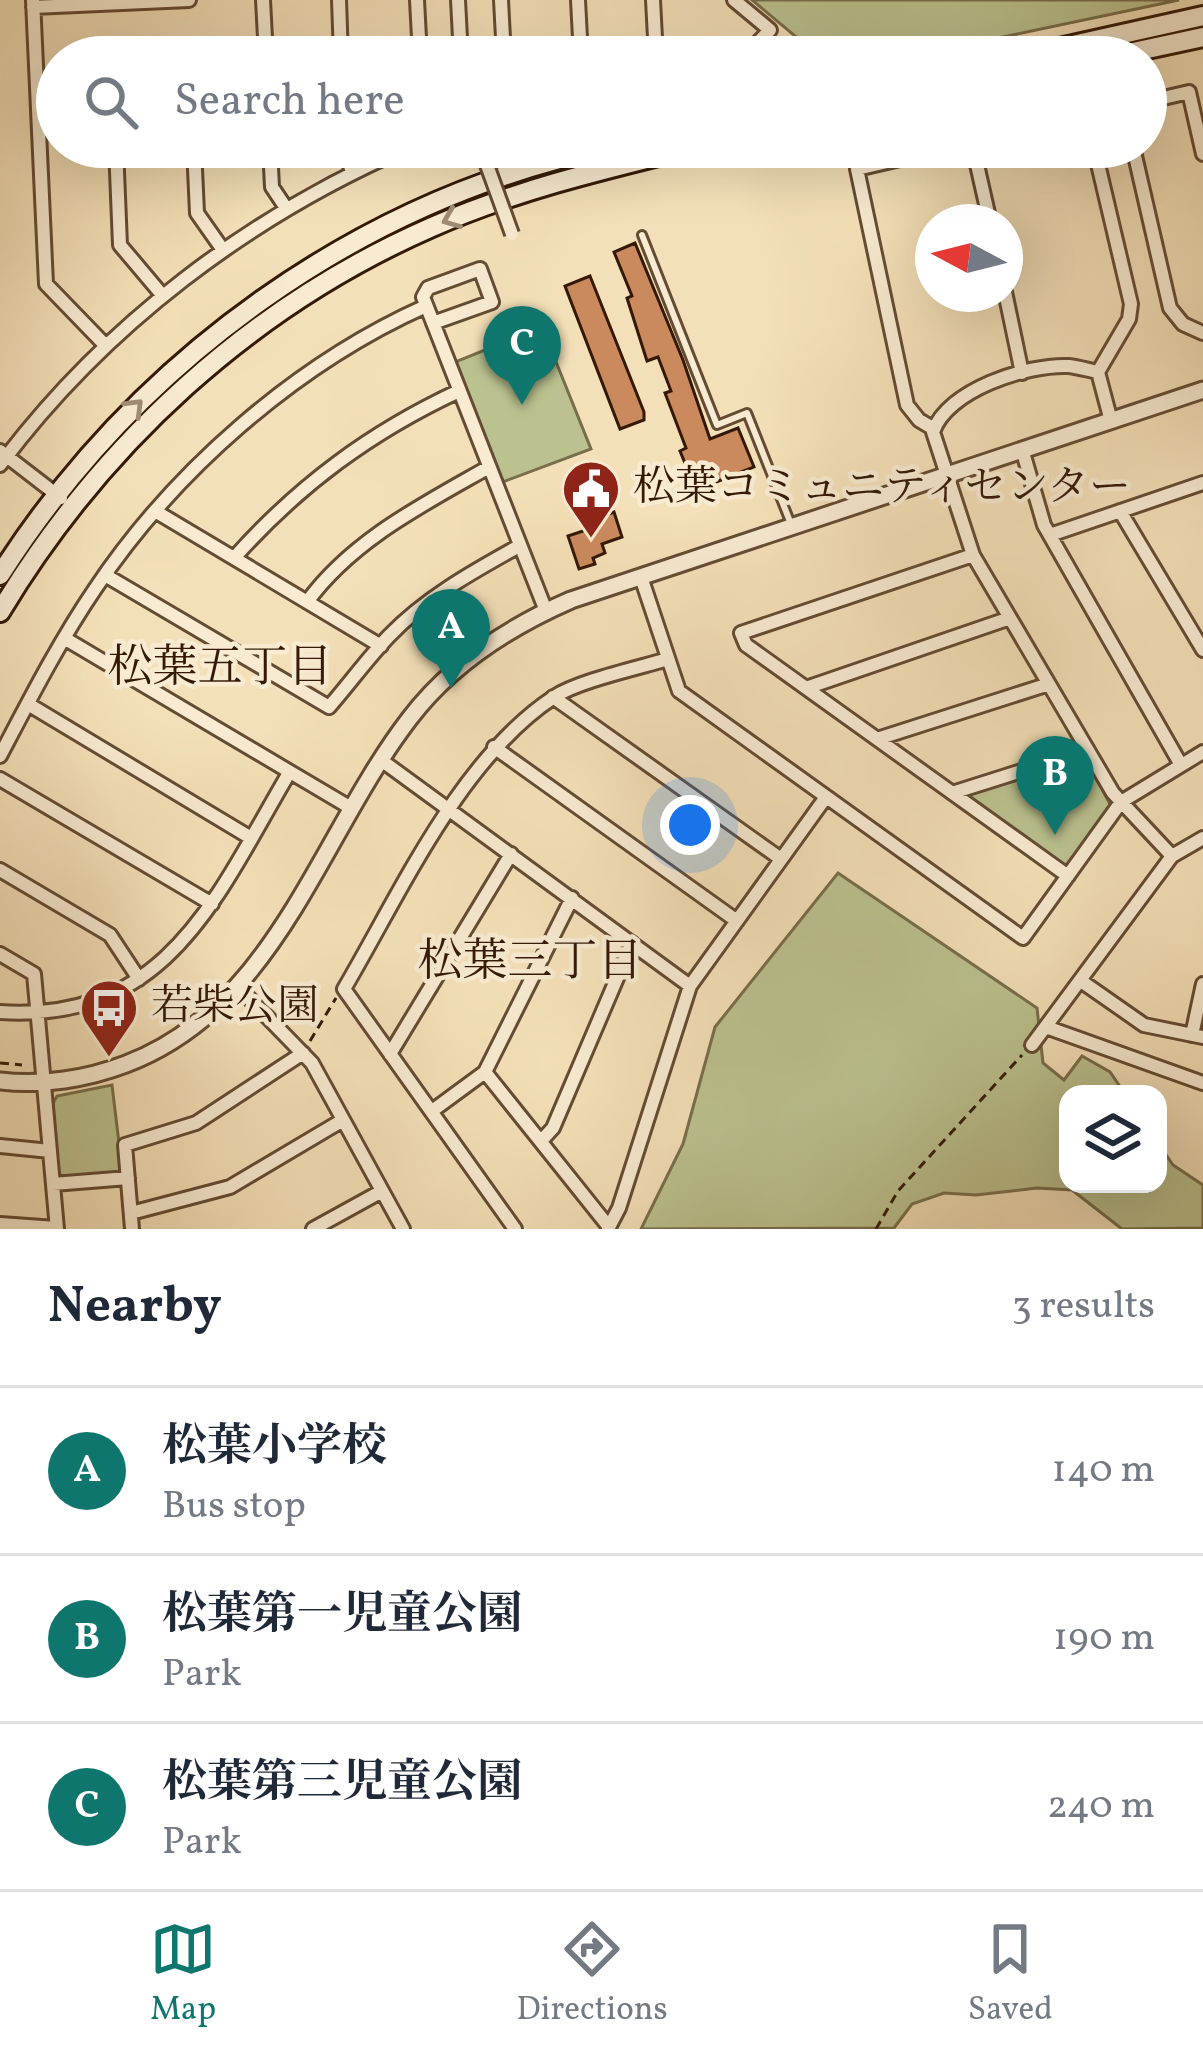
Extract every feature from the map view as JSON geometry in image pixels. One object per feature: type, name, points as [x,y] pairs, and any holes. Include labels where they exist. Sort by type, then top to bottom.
[{"type":"main road","points":[[1113,36],[1203,16]]},
{"type":"main road","points":[[1167,45],[1203,37]]},
{"type":"main road","points":[[0,575],[165,377],[262,298],[422,209],[533,168]]},
{"type":"main road","points":[[0,612],[63,500]]},
{"type":"street","points":[[36,62],[33,4],[189,0]]},
{"type":"street","points":[[263,0],[265,36]]},
{"type":"street","points":[[339,0],[340,36]]},
{"type":"street","points":[[417,0],[419,36]]},
{"type":"street","points":[[458,0],[460,36]]},
{"type":"street","points":[[501,0],[503,36]]},
{"type":"street","points":[[578,0],[580,36]]},
{"type":"street","points":[[653,0],[655,36]]},
{"type":"street","points":[[734,0],[770,30],[764,36]]},
{"type":"street","points":[[1167,97],[1189,92],[1203,154]]},
{"type":"street","points":[[41,168],[46,284],[106,346]]},
{"type":"street","points":[[117,168],[120,245],[163,296]]},
{"type":"street","points":[[195,168],[197,213],[223,250]]},
{"type":"street","points":[[271,168],[272,187],[286,208]]},
{"type":"street","points":[[351,168],[352,173]]},
{"type":"street","points":[[63,500],[2,457],[106,346],[163,296],[286,208],[363,168]]},
{"type":"street","points":[[488,168],[512,235]]},
{"type":"street","points":[[860,168],[856,169],[907,405],[934,429]]},
{"type":"street","points":[[978,168],[986,204]]},
{"type":"street","points":[[1099,168],[1131,311],[1098,372],[1111,421]]},
{"type":"street","points":[[1138,168],[1170,308],[1183,324],[1203,334]]},
{"type":"street","points":[[433,323],[492,302],[480,269],[428,288],[423,297],[426,306],[519,546],[546,611]]},
{"type":"street","points":[[0,756],[64,638],[155,511],[278,398],[345,350],[426,306]]},
{"type":"street","points":[[1009,312],[1022,373]]},
{"type":"street","points":[[1098,372],[1068,366],[1022,373],[961,398],[934,429],[974,555],[1121,802],[1172,856]]},
{"type":"street","points":[[0,1082],[44,1082],[95,1074],[148,1056],[205,1021],[239,988],[266,951],[412,715],[466,661],[546,611],[1203,390]]},
{"type":"street","points":[[234,558],[305,484],[343,455],[459,391]]},
{"type":"street","points":[[1022,449],[1050,535],[1181,765]]},
{"type":"street","points":[[307,602],[353,553],[382,531],[488,466]]},
{"type":"street","points":[[1050,535],[1198,485],[1203,505]]},
{"type":"street","points":[[155,511],[380,646]]},
{"type":"street","points":[[1120,511],[1203,650]]},
{"type":"street","points":[[105,575],[329,707],[380,646],[417,611],[519,546]]},
{"type":"street","points":[[974,555],[741,633],[746,645],[1068,876]]},
{"type":"street","points":[[640,577],[679,691],[1023,938],[1121,802],[1203,752]]},
{"type":"street","points":[[806,688],[1010,618]]},
{"type":"street","points":[[64,638],[351,808]]},
{"type":"street","points":[[515,1229],[344,988],[450,809],[494,747],[553,697],[668,659]]},
{"type":"street","points":[[877,740],[1049,684]]},
{"type":"street","points":[[553,697],[782,859]]},
{"type":"street","points":[[28,704],[251,838]]},
{"type":"street","points":[[494,747],[737,921]]},
{"type":"street","points":[[952,793],[1088,750]]},
{"type":"street","points":[[381,760],[691,986]]},
{"type":"street","points":[[0,1012],[38,1014],[102,998],[139,980],[175,953],[212,904],[290,773]]},
{"type":"street","points":[[0,779],[212,904]]},
{"type":"street","points":[[485,1072],[609,1228],[691,986],[826,796]]},
{"type":"street","points":[[1032,1046],[1172,856],[1203,838]]},
{"type":"street","points":[[390,1054],[511,854]]},
{"type":"street","points":[[0,870],[110,935],[139,980]]},
{"type":"street","points":[[432,1111],[485,1072],[572,898]]},
{"type":"street","points":[[541,1141],[553,1128],[632,943]]},
{"type":"street","points":[[0,954],[34,974],[57,1228],[0,1224]]},
{"type":"street","points":[[1081,981],[1144,1025],[1197,1036],[1203,984]]},
{"type":"street","points":[[239,988],[303,1053],[404,1229]]},
{"type":"street","points":[[1046,1027],[1203,1083]]},
{"type":"street","points":[[132,1229],[125,1145],[196,1124],[303,1053]]},
{"type":"street","points":[[131,1214],[230,1187],[343,1120]]},
{"type":"street","points":[[0,1146],[50,1151]]},
{"type":"street","points":[[53,1184],[128,1178]]},
{"type":"street","points":[[314,1229],[382,1191]]},
{"type":"lane","points":[[642,235],[717,425],[747,413],[792,526]]},
{"type":"path","points":[[303,1053],[344,988]]},
{"type":"path","points":[[876,1229],[898,1191],[1032,1046]]},
{"type":"path","points":[[0,1063],[22,1065]]},
{"type":"green space","points":[[752,0],[1179,0],[1008,36],[795,36]]},
{"type":"green space","points":[[542,327],[591,449],[500,483],[455,362]]},
{"type":"green space","points":[[1086,759],[1111,806],[1068,864],[970,799],[971,792]]},
{"type":"green space","points":[[838,873],[1037,1008],[1043,1063],[1064,1080],[1082,1056],[1110,1072],[1119,1085],[1059,1085],[1059,1189],[944,1193],[912,1204],[894,1228],[641,1229],[683,1144],[715,1027]]},
{"type":"green space","points":[[112,1085],[122,1168],[117,1174],[64,1178],[58,1172],[53,1103],[57,1096]]},
{"type":"green space","points":[[1167,1156],[1203,1185],[1203,1228],[1122,1229],[1076,1193],[1167,1193]]},
{"type":"building","points":[[635,243],[710,439],[738,428],[754,467],[696,490],[665,393],[671,391],[658,357],[647,361],[627,298],[632,296],[614,252]]},
{"type":"building","points":[[590,276],[644,412],[644,420],[620,429],[565,286]]},
{"type":"building","name":"松葉コミュニティセンター","points":[[614,512],[622,537],[602,544],[605,553],[593,558],[595,564],[579,569],[568,536],[598,526],[595,519]]},
{"type":"place","name":"松葉第三児童公園","points":[[522,405]]},
{"type":"place","name":"松葉コミュニティセンター","points":[[591,540]]},
{"type":"place","name":"松葉小学校","points":[[451,688]]},
{"type":"place","name":"松葉第一児童公園","points":[[1055,835]]},
{"type":"place","name":"若柴公園","points":[[109,1059]]},
{"type":"district","name":"松葉五丁目","points":[[220,669]]},
{"type":"district","name":"松葉三丁目","points":[[530,963]]}]
